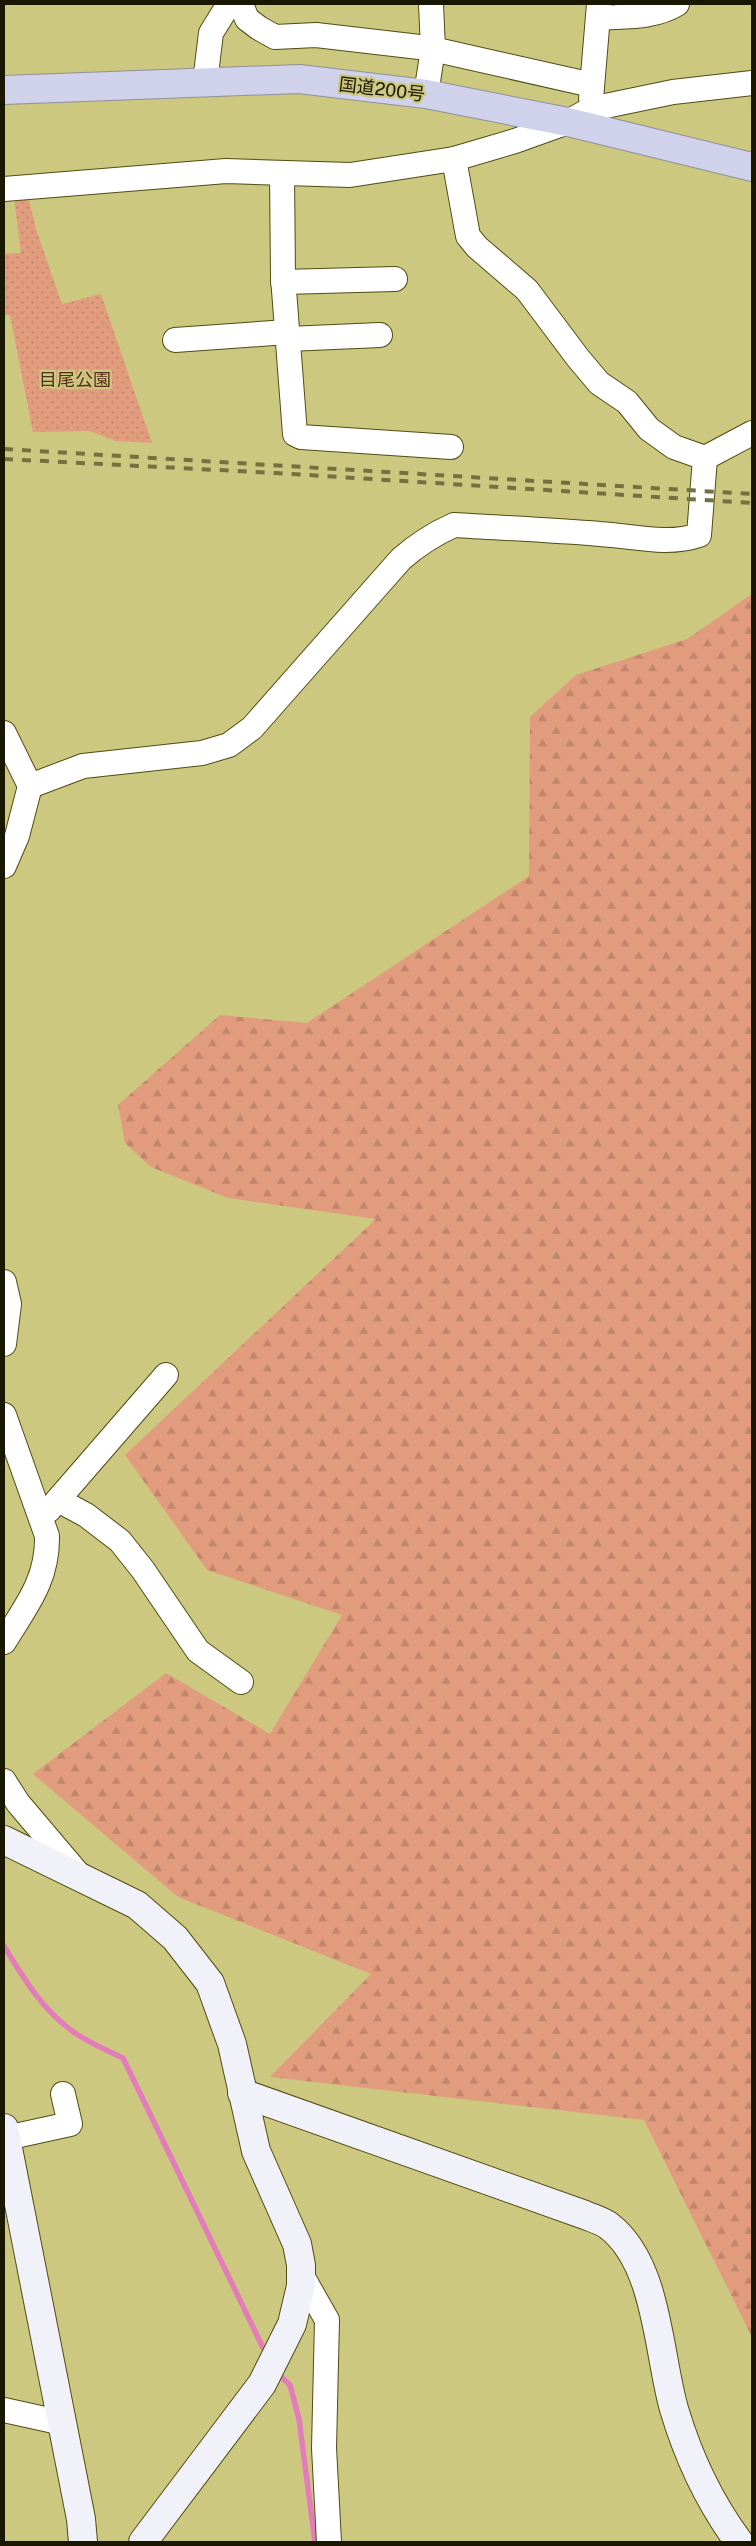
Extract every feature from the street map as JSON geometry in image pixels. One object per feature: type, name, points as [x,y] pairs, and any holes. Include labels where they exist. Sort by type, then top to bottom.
[{"type":"highway","name":"国道200号","points":[[4,90],[299,79],[426,94],[579,116],[752,167]]},
{"type":"street","points":[[205,82],[211,33],[229,4]]},
{"type":"street","points":[[242,4],[248,18],[259,28],[275,37],[316,35],[433,49],[592,85]]},
{"type":"street","points":[[426,94],[433,49],[431,4]]},
{"type":"street","points":[[579,116],[592,85],[599,11],[645,15],[664,11],[677,4]]},
{"type":"street","points":[[4,189],[226,171],[350,175],[454,159],[515,142],[579,116],[673,92],[752,83]]},
{"type":"street","points":[[454,159],[468,236],[477,247],[527,290],[599,383],[627,402],[649,430],[674,447],[705,458],[752,433]]},
{"type":"street","points":[[282,172],[283,282],[294,434],[301,437],[451,448]]},
{"type":"street","points":[[283,282],[395,278]]},
{"type":"street","points":[[174,340],[380,335]]},
{"type":"street","points":[[30,786],[83,766],[202,753],[230,744],[252,728],[401,559],[418,544],[454,525],[602,534],[667,541],[686,540],[699,535],[705,458]]},
{"type":"street","points":[[4,733],[30,786],[17,836],[4,865]]},
{"type":"street","points":[[4,1282],[9,1304],[4,1344]]},
{"type":"street","points":[[41,1519],[166,1375]]},
{"type":"street","points":[[4,1415],[47,1536],[48,1554],[44,1573],[4,1642]]},
{"type":"street","points":[[58,1500],[86,1515],[120,1541],[144,1570],[184,1634],[198,1651],[241,1682]]},
{"type":"street","points":[[4,1781],[18,1803],[79,1875]]},
{"type":"street","points":[[4,1840],[79,1875],[136,1905],[186,1950],[210,1982],[232,2044],[256,2151],[297,2244],[301,2286],[292,2324],[262,2384],[142,2542]]},
{"type":"street","points":[[242,2093],[609,2225],[629,2248],[645,2277],[674,2409],[706,2488],[739,2542]]},
{"type":"street","points":[[63,2094],[70,2124],[5,2133],[63,2423],[81,2519],[83,2542]]},
{"type":"street","points":[[301,2274],[327,2320],[324,2448],[329,2542]]},
{"type":"street","points":[[4,2410],[63,2423]]},
{"type":"green space","name":"目尾公園","points":[[28,196],[36,229],[62,304],[101,294],[152,443],[116,441],[90,431],[33,432],[10,315],[4,315],[4,254],[21,253],[14,197]]},
{"type":"green space","points":[[752,594],[752,2337],[644,2120],[270,2077],[371,1974],[178,1897],[33,1774],[166,1673],[270,1734],[342,1615],[207,1570],[125,1455],[376,1219],[228,1198],[151,1167],[125,1143],[118,1105],[220,1015],[307,1023],[529,876],[530,717],[576,675],[687,639]]},
{"type":"waterway","points":[[4,1946],[27,1983],[55,2016],[83,2038],[123,2058],[267,2356]]},
{"type":"waterway","points":[[277,2373],[290,2385],[299,2419],[315,2542]]},
{"type":"railway","points":[[4,449],[752,494]]},
{"type":"railway","points":[[4,459],[276,473],[752,503]]}]
